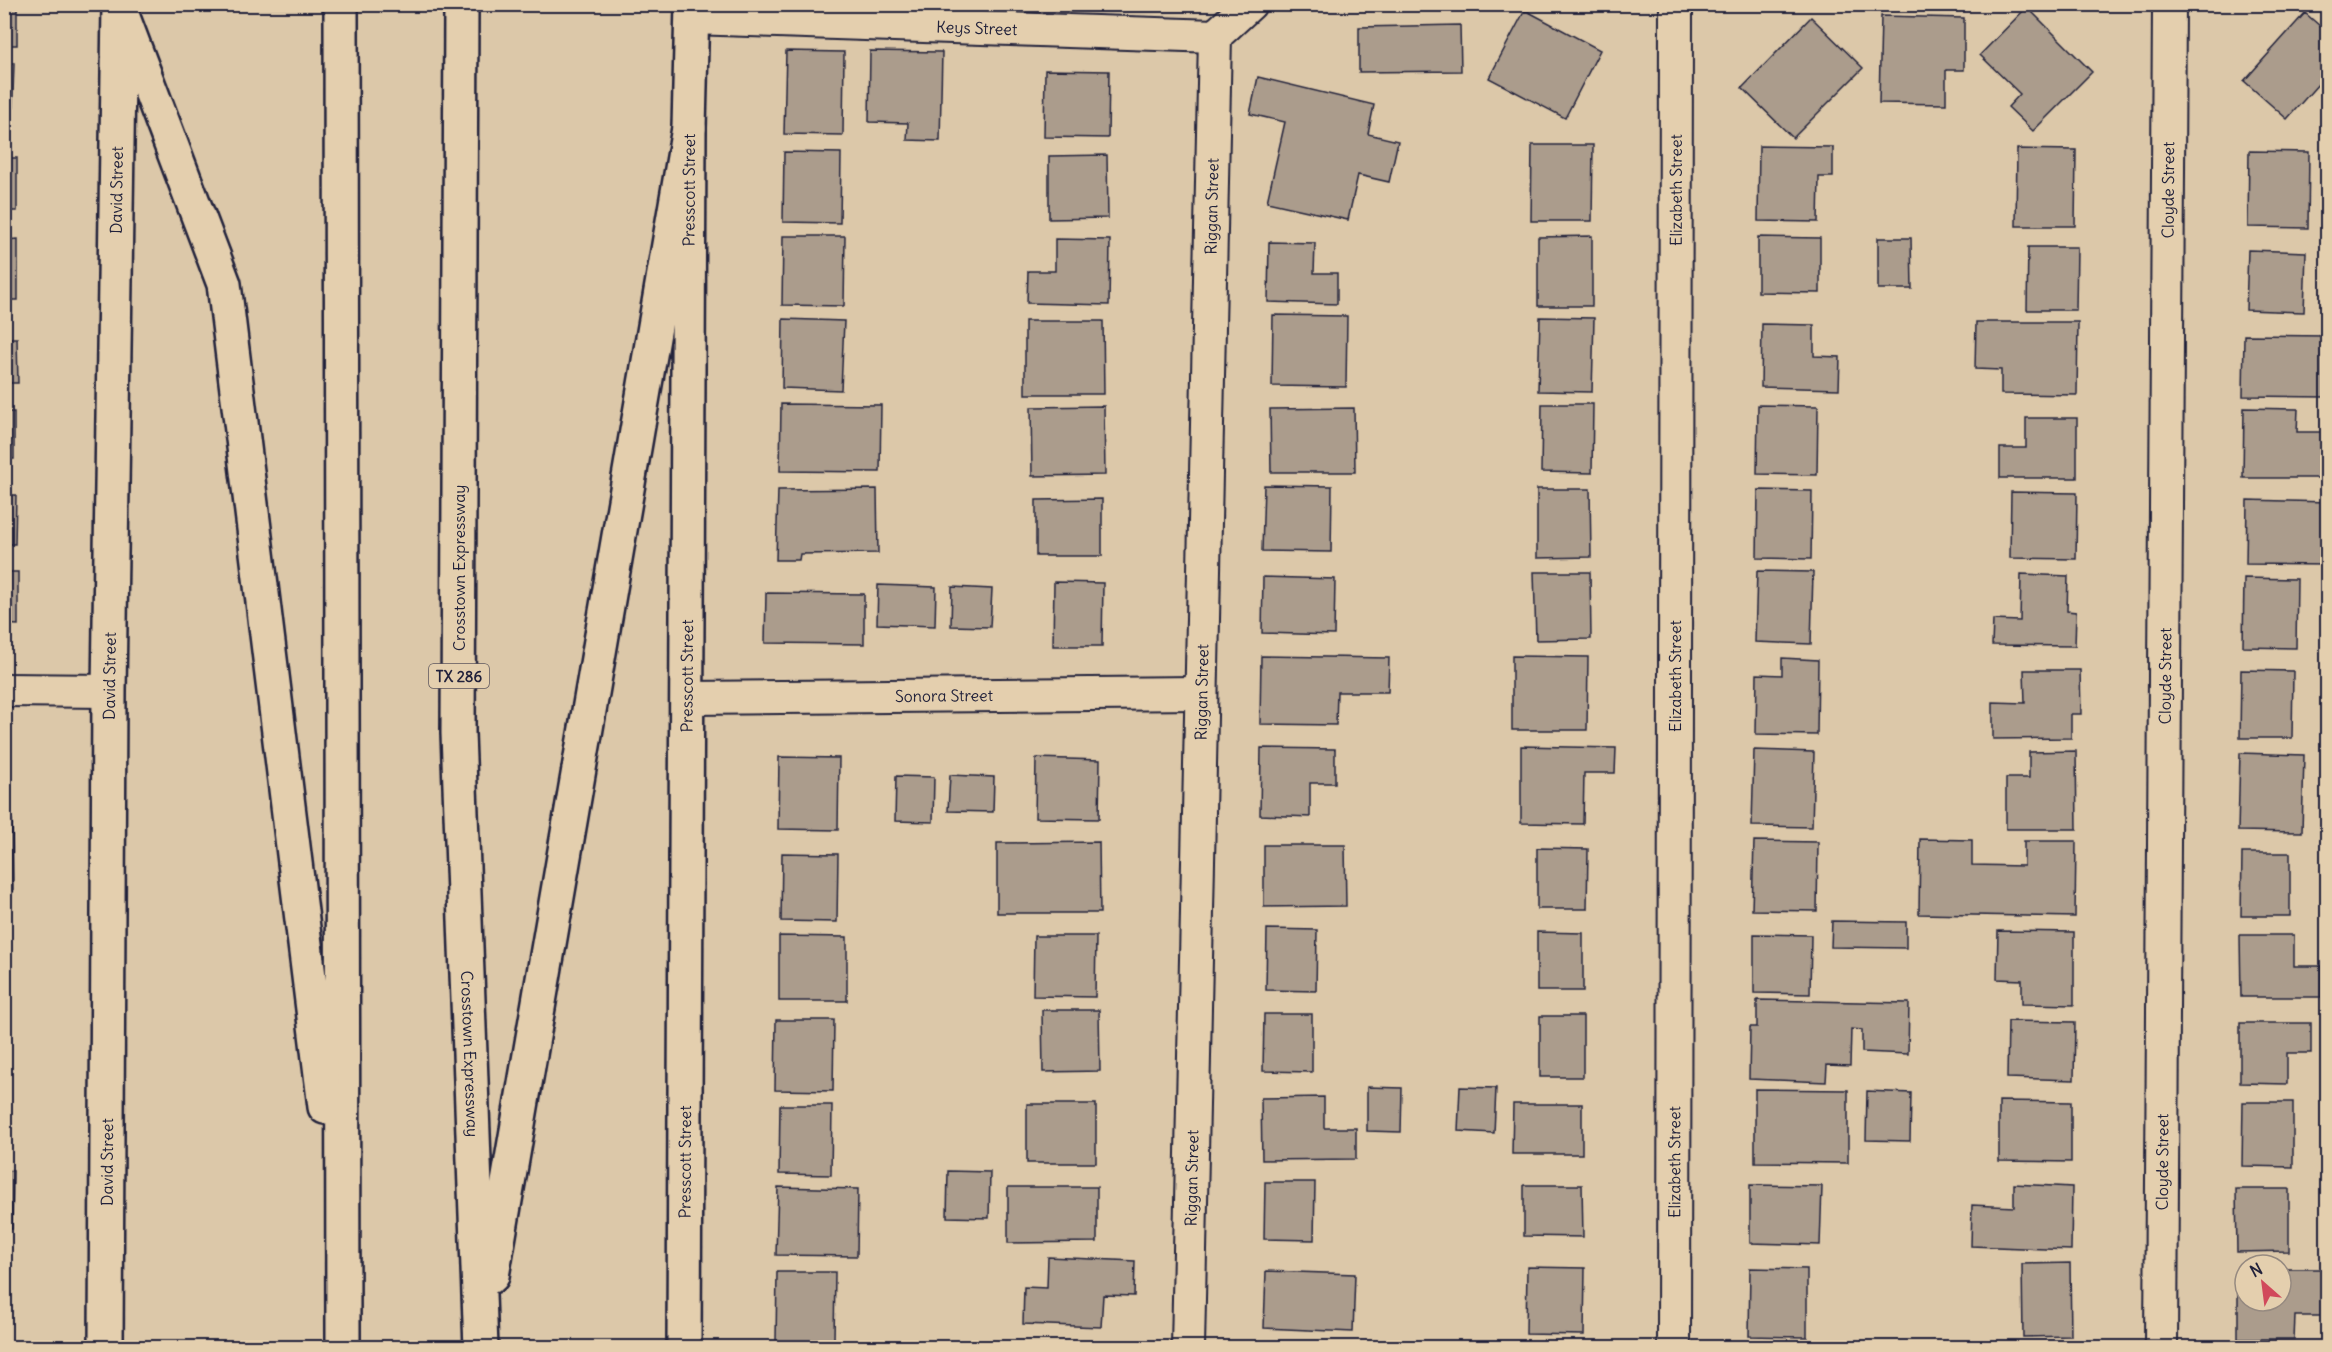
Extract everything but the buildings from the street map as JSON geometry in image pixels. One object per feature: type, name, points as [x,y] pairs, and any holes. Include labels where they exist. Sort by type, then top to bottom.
[{"type":"main road","points":[[341,4],[343,1347]]},
{"type":"main road","name":"Crosstown Expressway","points":[[461,4],[458,734],[481,1345]]},
{"type":"main road","points":[[119,6],[224,284],[343,1253]]},
{"type":"main road","name":"David Street","points":[[106,1347],[109,691],[119,6]]},
{"type":"main road","name":"Presscott Street","points":[[684,1347],[689,128],[692,11]]},
{"type":"main road","points":[[481,1345],[689,128]]},
{"type":"street","points":[[1215,36],[1250,4]]},
{"type":"street","name":"Elizabeth Street","points":[[1674,1347],[1676,4]]},
{"type":"street","name":"Cloyde Street","points":[[2161,1347],[2169,4]]},
{"type":"street","name":"Keys Street","points":[[692,11],[1215,36]]},
{"type":"street","name":"Riggan Street","points":[[1188,1347],[1215,36]]},
{"type":"street","points":[[4,690],[109,691]]},
{"type":"street","name":"Sonora Street","points":[[688,698],[1200,693]]}]
